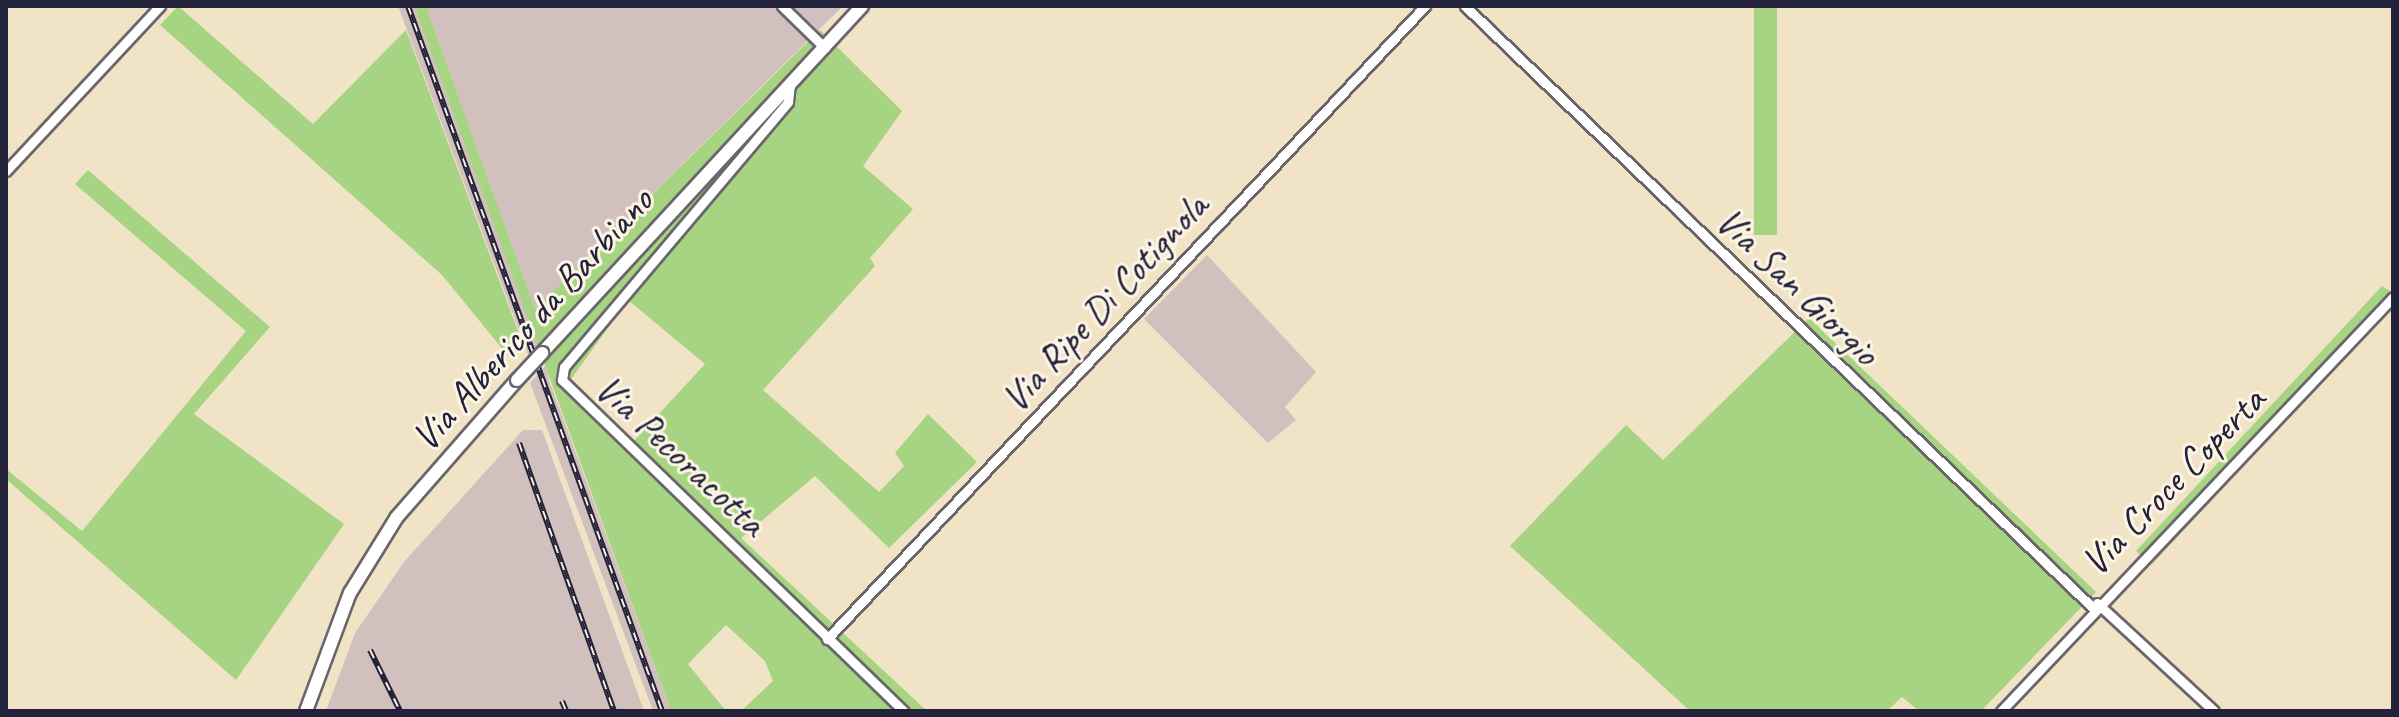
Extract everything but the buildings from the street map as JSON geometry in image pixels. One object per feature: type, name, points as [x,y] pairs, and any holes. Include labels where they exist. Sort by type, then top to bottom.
[{"type":"main road","name":"Via Alberico da Barbiano","points":[[306,711],[350,593],[397,517],[517,380],[862,6]]},
{"type":"street","points":[[6,171],[160,6]]},
{"type":"street","points":[[782,6],[825,48]]},
{"type":"street","name":"Via Ripe Di Cotignola","points":[[827,639],[1425,6]]},
{"type":"street","name":"Via San Giorgio","points":[[1465,6],[2094,605],[2214,711]]},
{"type":"street","name":"Via Pecoracotta","points":[[791,82],[788,102],[561,376],[827,639]]},
{"type":"street","name":"Via Croce Coperta","points":[[2001,711],[2094,605],[2393,297]]},
{"type":"street","points":[[827,639],[904,711]]},
{"type":"shaded area","points":[[398,6],[414,6],[539,347],[529,357]]},
{"type":"shaded area","points":[[426,6],[843,6],[535,309]]},
{"type":"shaded area","points":[[1207,255],[1316,372],[1285,407],[1296,420],[1268,443],[1144,319]]},
{"type":"shaded area","points":[[546,365],[671,711],[653,711],[530,383]]},
{"type":"shaded area","points":[[523,430],[542,430],[644,711],[326,711],[355,633],[404,562]]},
{"type":"green space","points":[[178,6],[313,124],[406,30],[524,347],[509,357],[442,275],[160,25]]},
{"type":"green space","points":[[414,6],[426,6],[535,309],[820,30],[902,111],[863,166],[913,209],[870,258],[875,266],[763,390],[879,492],[904,466],[895,453],[928,414],[977,462],[889,548],[815,476],[741,538],[927,711],[741,711],[773,681],[765,661],[726,625],[688,664],[726,711],[671,711]],"holes":[[[628,300],[705,364],[634,441],[569,382]]]},
{"type":"green space","points":[[1754,6],[1777,6],[1777,235],[1754,235]]},
{"type":"green space","points":[[88,170],[270,327],[194,414],[344,524],[236,680],[6,479],[6,469],[82,531],[246,331],[75,184]]},
{"type":"green space","points":[[2382,286],[2393,293],[2393,307],[2152,564],[2136,551]]},
{"type":"green space","points":[[1809,318],[2096,592],[1981,711],[1919,711],[1902,697],[1887,711],[1690,711],[1510,546],[1626,425],[1663,460]]},
{"type":"railway","points":[[408,6],[662,711]]},
{"type":"railway","points":[[519,443],[614,711]]},
{"type":"railway","points":[[370,650],[400,711]]},
{"type":"railway","points":[[562,701],[566,711]]}]
